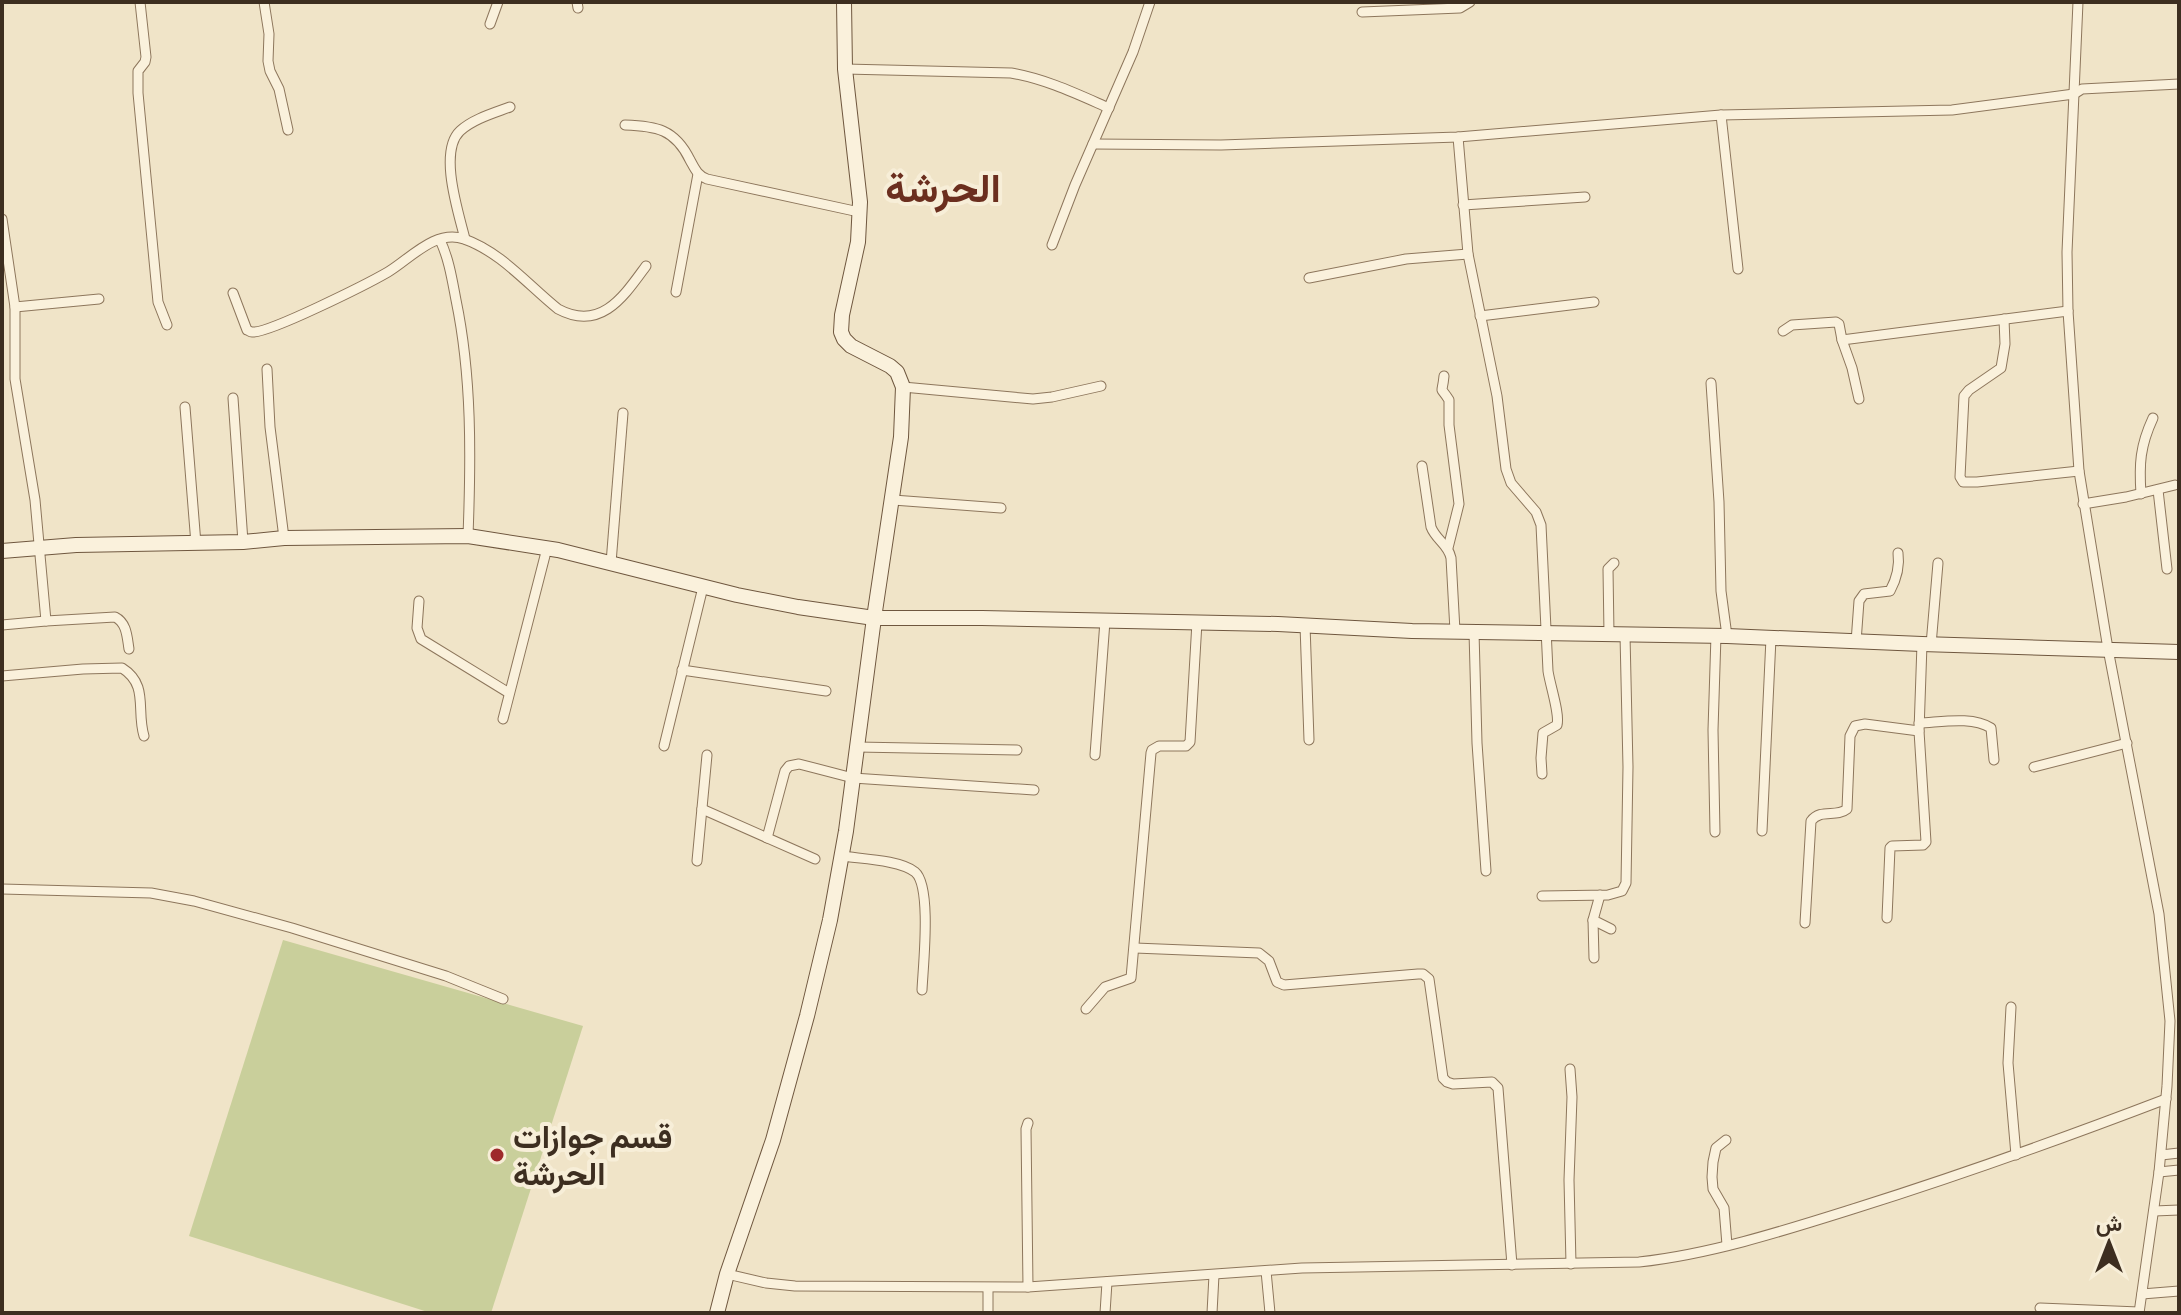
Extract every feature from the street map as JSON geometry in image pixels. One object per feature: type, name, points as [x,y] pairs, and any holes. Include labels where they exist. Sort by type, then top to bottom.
[{"type":"street","points":[[140,2],[146,57],[138,71],[138,93],[158,302],[167,325]]},
{"type":"street","points":[[264,2],[270,71],[279,89],[288,130]]},
{"type":"street","points":[[490,24],[498,2]]},
{"type":"street","points":[[717,1313],[727,1274],[773,1140],[830,920],[842,856],[903,419],[903,387],[897,372],[851,346],[841,332],[858,242],[859,212],[845,69],[844,2]]},
{"type":"street","points":[[1052,245],[1142,31],[1150,2]]},
{"type":"street","points":[[1362,12],[1460,8],[1470,2]]},
{"type":"street","points":[[2040,1308],[2139,1312],[2161,1155],[2170,1021],[2153,878],[2108,649],[2079,471],[2067,252],[2078,2]]},
{"type":"street","points":[[845,69],[1011,73],[1030,76],[1109,108]]},
{"type":"street","points":[[1093,144],[1221,145],[1458,137],[1721,115],[1939,110],[2074,94],[2082,89],[2179,84]]},
{"type":"street","points":[[465,239],[451,177],[454,141],[462,129],[510,107]]},
{"type":"street","points":[[1721,115],[1738,269]]},
{"type":"street","points":[[625,125],[645,126],[669,133],[683,147],[698,174],[716,182],[859,212]]},
{"type":"street","points":[[1458,137],[1468,254],[1497,396],[1508,476],[1540,521],[1546,634],[1552,694],[1559,717],[1557,725],[1543,733],[1542,774]]},
{"type":"street","points":[[676,292],[698,174]]},
{"type":"street","points":[[1463,205],[1585,197]]},
{"type":"street","points":[[2,219],[15,307],[15,379],[35,500],[46,621]]},
{"type":"street","points":[[233,293],[244,326],[253,332],[261,331],[384,275],[425,246],[449,238],[465,239],[510,267],[558,309],[574,315],[598,313],[616,304],[646,266]]},
{"type":"street","points":[[440,240],[448,261],[459,313],[466,364],[468,536]]},
{"type":"street","points":[[1309,278],[1406,259],[1468,254]]},
{"type":"street","points":[[15,307],[99,299]]},
{"type":"street","points":[[1480,316],[1594,302]]},
{"type":"street","points":[[1842,340],[2068,311]]},
{"type":"street","points":[[2004,319],[2005,344],[2001,368],[1964,396],[1960,477],[1963,482],[1977,482],[2079,471]]},
{"type":"street","points":[[1783,331],[1792,325],[1836,322],[1841,329],[1859,399]]},
{"type":"street","points":[[267,369],[270,427],[284,538]]},
{"type":"street","points":[[1444,376],[1441,389],[1449,400],[1459,504],[1448,548]]},
{"type":"street","points":[[1711,383],[1719,502],[1721,636],[1713,730],[1715,832]]},
{"type":"street","points":[[903,387],[1033,399],[1101,386]]},
{"type":"street","points":[[233,398],[243,542]]},
{"type":"street","points":[[185,407],[196,544]]},
{"type":"street","points":[[611,563],[623,413]]},
{"type":"street","points":[[2141,494],[2139,462],[2142,442],[2153,418]]},
{"type":"street","points":[[1422,466],[1431,527],[1448,548],[1452,562],[1455,631]]},
{"type":"street","points":[[2083,504],[2175,485]]},
{"type":"street","points":[[2158,490],[2167,569]]},
{"type":"street","points":[[893,500],[1001,508]]},
{"type":"street","points":[[2,551],[76,545],[196,544],[284,538],[468,536],[547,548],[798,607],[874,618],[1197,622],[2179,652]]},
{"type":"street","points":[[503,719],[547,548]]},
{"type":"street","points":[[1856,642],[1859,601],[1864,594],[1890,591],[1896,580],[1898,553]]},
{"type":"street","points":[[1609,634],[1608,569],[1614,563]]},
{"type":"street","points":[[1887,918],[1890,848],[1923,845],[1926,842],[1919,727],[1926,644],[1938,563]]},
{"type":"street","points":[[664,746],[703,587]]},
{"type":"street","points":[[419,601],[417,628],[421,639],[509,693]]},
{"type":"street","points":[[2,625],[115,617],[125,625],[129,649]]},
{"type":"street","points":[[1095,755],[1105,621]]},
{"type":"street","points":[[1086,1009],[1105,987],[1131,978],[1151,753],[1159,746],[1186,746],[1190,742],[1197,622]]},
{"type":"street","points":[[1305,625],[1309,740]]},
{"type":"street","points":[[1474,632],[1477,743],[1486,871]]},
{"type":"street","points":[[1542,896],[1600,895],[1622,891],[1627,877],[1625,635]]},
{"type":"street","points":[[1762,831],[1771,638]]},
{"type":"street","points":[[2,676],[122,668],[136,681],[142,705],[144,736]]},
{"type":"street","points":[[682,670],[826,691]]},
{"type":"street","points":[[1805,923],[1811,821],[1822,813],[1842,813],[1847,809],[1850,736],[1855,726],[1919,727],[1976,722],[1991,728],[1994,760]]},
{"type":"street","points":[[2034,767],[2127,743]]},
{"type":"street","points":[[857,747],[1017,750]]},
{"type":"street","points":[[697,861],[707,755]]},
{"type":"street","points":[[767,838],[781,782],[789,766],[804,765],[853,778],[1034,790]]},
{"type":"street","points":[[702,809],[815,859]]},
{"type":"street","points":[[842,856],[902,866],[921,878],[925,904],[922,990]]},
{"type":"street","points":[[2,889],[151,893],[194,901],[446,976],[503,999]]},
{"type":"street","points":[[1594,958],[1593,920],[1600,895]]},
{"type":"street","points":[[1593,920],[1611,929]]},
{"type":"street","points":[[1135,948],[1259,953],[1267,957],[1277,982],[1284,985],[1418,974],[1426,976],[1429,979],[1443,1078],[1453,1084],[1492,1082],[1498,1088],[1512,1265]]},
{"type":"street","points":[[2011,1007],[2008,1063],[2016,1155]]},
{"type":"street","points":[[1570,1069],[1571,1264]]},
{"type":"street","points":[[2167,1086],[2179,1084]]},
{"type":"street","points":[[727,1274],[795,1286],[988,1288],[1394,1265],[1571,1264],[1671,1259],[1819,1220],[2016,1155],[2166,1099]]},
{"type":"street","points":[[1028,1123],[1028,1287]]},
{"type":"street","points":[[1726,1140],[1716,1148],[1712,1177],[1713,1189],[1724,1208],[1727,1245]]},
{"type":"street","points":[[2161,1155],[2179,1153]]},
{"type":"street","points":[[2159,1172],[2179,1170]]},
{"type":"street","points":[[2154,1211],[2179,1210]]},
{"type":"street","points":[[1266,1271],[1270,1313]]},
{"type":"street","points":[[1212,1313],[1214,1275]]},
{"type":"street","points":[[1105,1313],[1107,1282]]},
{"type":"street","points":[[988,1288],[988,1313]]},
{"type":"street","points":[[2142,1294],[2179,1291]]},
{"type":"green space","points":[[283,940],[583,1026],[491,1313],[431,1313],[189,1236]]},
{"type":"place","name":"قسم جوازات الحرشة","points":[[497,1155]]},
{"type":"district","name":"الحرشة","points":[[943,188]]}]
